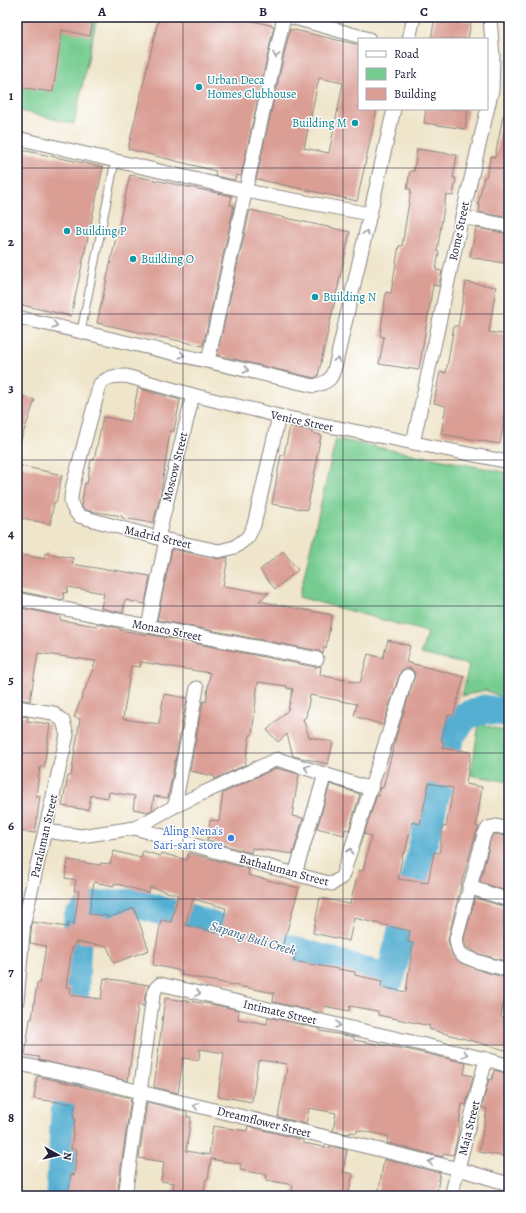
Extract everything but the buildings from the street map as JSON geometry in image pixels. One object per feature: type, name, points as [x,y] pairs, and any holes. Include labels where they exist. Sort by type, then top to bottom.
[{"type":"street","points":[[208,361],[284,17]]},
{"type":"street","points":[[291,17],[365,38]]},
{"type":"street","points":[[409,38],[414,17]]},
{"type":"street","name":"Rome Street","points":[[488,107],[492,90],[493,58],[490,17]]},
{"type":"street","points":[[17,317],[314,386],[326,383],[333,376],[394,110]]},
{"type":"street","name":"Rome Street","points":[[413,443],[462,217],[487,110]]},
{"type":"street","points":[[17,138],[246,192],[370,214]]},
{"type":"street","points":[[462,217],[509,226]]},
{"type":"street","name":"Venice Street","points":[[100,384],[107,378],[126,376],[193,395],[279,416],[413,443],[509,460]]},
{"type":"street","name":"Madrid Street","points":[[100,384],[73,485],[70,501],[73,509],[79,516],[94,521],[162,539],[219,551],[235,547],[248,537],[254,525],[279,416]]},
{"type":"street","name":"Moscow Street","points":[[148,626],[162,539],[193,395]]},
{"type":"street","name":"Monaco Street","points":[[17,599],[317,659]]},
{"type":"street","name":"Bathaluman Street","points":[[135,828],[332,884],[342,877],[407,676]]},
{"type":"street","points":[[175,806],[197,688]]},
{"type":"street","name":"Paraluman Street","points":[[17,708],[53,713],[63,721],[67,735],[24,922],[17,1001]]},
{"type":"street","name":"Bathaluman Street","points":[[46,831],[81,836],[135,828],[175,806],[277,759],[371,789]]},
{"type":"street","points":[[295,874],[325,774]]},
{"type":"street","points":[[509,829],[496,826],[488,828],[484,835],[456,939],[457,948],[461,954],[467,958],[509,970]]},
{"type":"street","points":[[469,887],[509,900]]},
{"type":"street","name":"Intimate Street","points":[[127,1196],[126,1189],[153,996],[156,988],[160,984],[486,1059],[509,1066]]},
{"type":"street","name":"Maja Street","points":[[451,1196],[486,1059]]},
{"type":"street","name":"Dreamflower Street","points":[[17,1064],[44,1068],[84,1077],[458,1169],[509,1184]]},
{"type":"lane","points":[[81,331],[115,161]]},
{"type":"green space","points":[[17,17],[97,17],[74,124],[17,110]]},
{"type":"green space","points":[[336,439],[509,473],[509,700],[485,690],[462,696],[469,665],[421,654],[427,632],[299,597]]},
{"type":"green space","points":[[479,723],[503,731],[509,731],[509,782],[471,775]]},
{"type":"waterway","name":"Sapang Buli Creek","points":[[60,1196],[74,1006],[78,918],[92,906],[135,903],[390,979],[450,736],[465,716],[484,709],[509,713]]},
{"type":"place","name":"Urban Deca Homes Clubhouse","points":[[199,87]]},
{"type":"place","name":"Building M","points":[[355,123]]},
{"type":"place","name":"Building P","points":[[67,231]]},
{"type":"place","name":"Building O","points":[[133,259]]},
{"type":"place","name":"Building N","points":[[315,297]]},
{"type":"place","name":"Aling Nena's Sari-sari store","points":[[231,838]]}]
